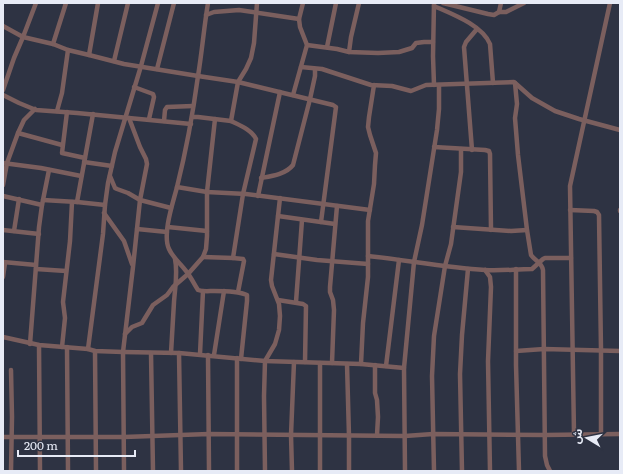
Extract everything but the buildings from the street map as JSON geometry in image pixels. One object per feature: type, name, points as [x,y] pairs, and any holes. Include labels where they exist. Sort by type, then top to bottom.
[{"type":"street","points":[[3,90],[36,3]]},
{"type":"street","points":[[54,44],[66,3]]},
{"type":"street","points":[[89,56],[98,3]]},
{"type":"street","points":[[114,61],[128,3]]},
{"type":"street","points":[[88,349],[110,175],[157,3]]},
{"type":"street","points":[[157,69],[174,3]]},
{"type":"street","points":[[208,3],[191,124],[178,188],[171,208],[167,245],[171,253],[188,274],[198,290],[238,292],[246,294],[247,301],[239,358],[237,471]]},
{"type":"street","points":[[231,121],[238,82],[251,58],[254,43],[257,3]]},
{"type":"street","points":[[294,95],[307,45],[300,27],[299,19],[302,3]]},
{"type":"street","points":[[327,47],[336,3]]},
{"type":"street","points":[[349,52],[360,3]]},
{"type":"street","points":[[443,3],[488,14],[506,12],[524,3]]},
{"type":"street","points":[[499,12],[501,3]]},
{"type":"street","points":[[574,434],[570,186],[610,3]]},
{"type":"street","points":[[405,471],[404,368],[414,262],[422,225],[438,117],[433,42],[434,5],[469,23],[483,33],[488,39],[490,44],[493,83]]},
{"type":"street","points":[[206,15],[214,12],[238,10],[299,19]]},
{"type":"street","points":[[3,26],[23,37],[54,44],[89,56],[238,82],[333,105],[336,107],[321,222]]},
{"type":"street","points":[[472,150],[464,47],[466,42],[477,29]]},
{"type":"street","points":[[307,45],[327,47],[349,52],[378,53],[399,52],[412,48],[416,43],[433,42]]},
{"type":"street","points":[[57,111],[62,93],[68,50]]},
{"type":"street","points":[[300,68],[322,69],[365,84],[374,86],[392,86],[411,91],[422,86],[510,81],[516,83],[532,98],[559,113],[620,130]]},
{"type":"street","points":[[261,178],[272,176],[288,170],[293,165],[310,99],[315,69]]},
{"type":"street","points":[[516,83],[517,104],[515,118],[521,186],[527,230],[531,255],[539,262],[543,270],[545,435],[546,460],[550,471]]},
{"type":"street","points":[[361,364],[363,323],[368,277],[367,227],[374,184],[376,153],[368,127],[374,86]]},
{"type":"street","points":[[134,87],[153,94],[154,97],[149,119]]},
{"type":"street","points":[[258,196],[280,92]]},
{"type":"street","points":[[3,95],[35,109],[191,124]]},
{"type":"street","points":[[164,121],[165,110],[167,107],[193,106]]},
{"type":"street","points":[[3,185],[5,163],[24,120],[35,109]]},
{"type":"street","points":[[66,112],[62,154],[112,166]]},
{"type":"street","points":[[68,471],[64,347],[65,318],[63,302],[74,202],[81,176],[93,114]]},
{"type":"street","points":[[124,471],[123,352],[140,200],[147,161],[127,117]]},
{"type":"street","points":[[192,117],[231,121],[250,132],[256,139],[243,194],[233,258]]},
{"type":"street","points":[[125,335],[132,327],[142,323],[153,305],[164,298],[203,257],[206,249],[207,192],[215,119]]},
{"type":"street","points":[[18,133],[62,145]]},
{"type":"street","points":[[434,147],[489,151],[491,230]]},
{"type":"street","points":[[434,471],[432,352],[445,266],[453,227],[462,149]]},
{"type":"street","points":[[5,163],[81,176]]},
{"type":"street","points":[[30,344],[42,203],[48,170]]},
{"type":"street","points":[[110,175],[116,189],[128,193],[140,200],[171,208]]},
{"type":"street","points":[[178,188],[280,198],[370,210]]},
{"type":"street","points":[[3,196],[42,203],[74,202],[105,205]]},
{"type":"street","points":[[265,471],[265,361],[275,344],[279,330],[280,307],[271,283],[280,198]]},
{"type":"street","points":[[14,231],[19,200]]},
{"type":"street","points":[[332,363],[334,310],[330,292],[337,206]]},
{"type":"street","points":[[570,210],[594,211],[599,215],[601,434]]},
{"type":"street","points":[[104,213],[124,241],[133,267]]},
{"type":"street","points":[[278,216],[335,224]]},
{"type":"street","points":[[296,302],[302,220]]},
{"type":"street","points":[[453,227],[511,231],[527,230]]},
{"type":"street","points":[[137,229],[207,231]]},
{"type":"street","points":[[3,230],[39,234]]},
{"type":"street","points":[[274,254],[316,260],[368,264]]},
{"type":"street","points":[[368,256],[485,270],[532,269],[545,258],[571,258]]},
{"type":"street","points":[[203,257],[242,259],[244,261],[238,292]]},
{"type":"street","points":[[171,352],[177,267],[175,258]]},
{"type":"street","points":[[386,366],[399,260]]},
{"type":"street","points":[[3,277],[4,263],[66,271]]},
{"type":"street","points":[[462,471],[460,366],[468,269]]},
{"type":"street","points":[[516,269],[517,434],[519,471]]},
{"type":"street","points":[[485,270],[490,277],[491,287],[488,361],[490,471]]},
{"type":"street","points":[[200,354],[203,291]]},
{"type":"street","points":[[214,356],[224,291]]},
{"type":"street","points":[[278,300],[305,304],[305,362]]},
{"type":"street","points":[[3,337],[30,344],[88,349],[95,351],[179,352],[265,361],[361,364],[404,368]]},
{"type":"street","points":[[39,345],[40,471]]},
{"type":"street","points":[[516,351],[620,350]]},
{"type":"street","points":[[95,351],[96,471]]},
{"type":"street","points":[[151,352],[153,471]]},
{"type":"street","points":[[179,352],[181,471]]},
{"type":"street","points":[[208,355],[209,471]]},
{"type":"street","points":[[292,471],[291,435],[294,362]]},
{"type":"street","points":[[320,363],[320,471]]},
{"type":"street","points":[[347,364],[349,471]]},
{"type":"street","points":[[375,366],[375,393],[378,417],[377,435]]},
{"type":"street","points":[[11,370],[11,471]]},
{"type":"street","points":[[3,436],[124,437],[209,434],[405,436],[434,434],[620,434]]}]
